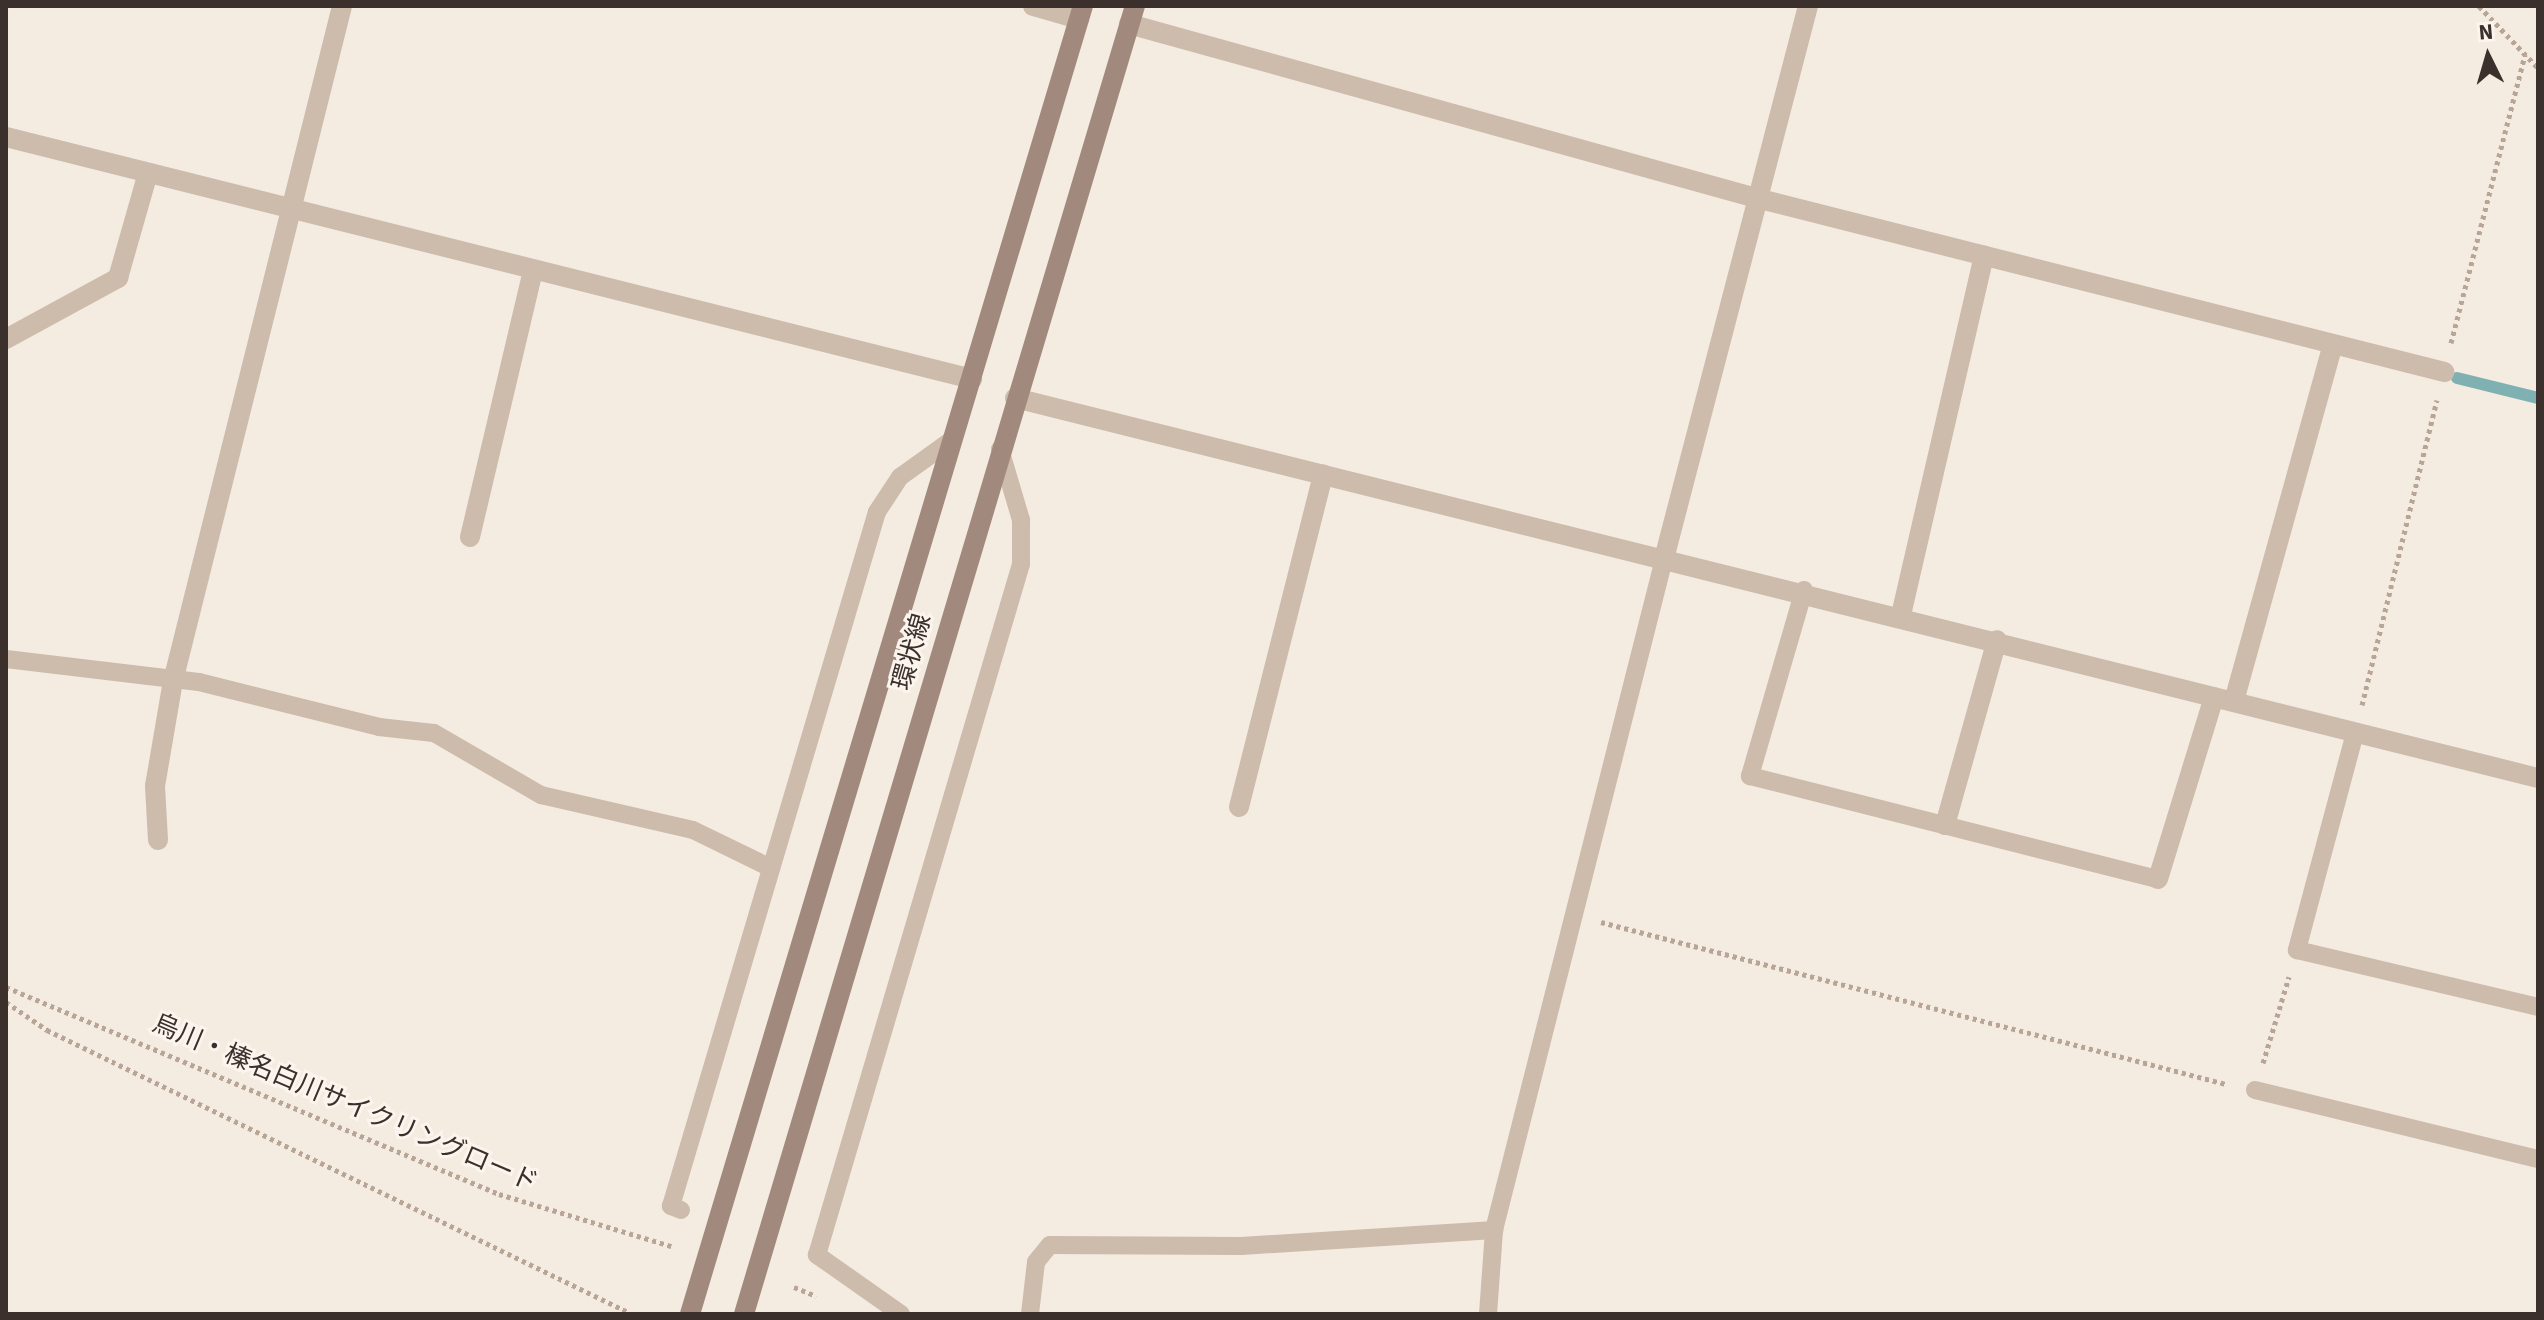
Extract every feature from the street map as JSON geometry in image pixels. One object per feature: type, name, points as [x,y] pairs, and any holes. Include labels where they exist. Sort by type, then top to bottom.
[{"type":"street","points":[[158,840],[155,786],[173,681],[342,6]]},
{"type":"street","points":[[1033,6],[1081,12]]},
{"type":"street","points":[[1665,555],[1808,6]]},
{"type":"street","name":"環状線","points":[[690,1314],[1081,12]]},
{"type":"street","points":[[1132,15],[1760,199],[2444,372]]},
{"type":"street","name":"環状線","points":[[746,1307],[1000,448],[1132,15]]},
{"type":"street","points":[[6,137],[972,379]]},
{"type":"street","points":[[6,339],[118,278],[148,173]]},
{"type":"street","points":[[1901,615],[1984,255]]},
{"type":"street","points":[[470,537],[533,270]]},
{"type":"street","points":[[2158,879],[2224,699],[2333,345]]},
{"type":"street","points":[[1015,398],[1665,555],[2538,778]]},
{"type":"street","points":[[1239,807],[1323,474]]},
{"type":"street","points":[[1945,825],[1997,640]]},
{"type":"lane","points":[[681,1210],[671,1206],[877,512],[900,477],[953,439]]},
{"type":"lane","points":[[901,1314],[811,1253],[1021,564],[1021,520],[1000,448]]},
{"type":"lane","points":[[1488,1314],[1494,1230],[1665,555]]},
{"type":"lane","points":[[1804,590],[1750,776],[2158,879]]},
{"type":"lane","points":[[6,659],[173,681],[434,733],[541,795],[693,830],[771,868]]},
{"type":"lane","points":[[2355,733],[2297,950],[2538,1007]]},
{"type":"lane","points":[[2255,1090],[2538,1159]]},
{"type":"lane","points":[[1030,1314],[1036,1262],[1050,1245],[1241,1246],[1494,1230]]},
{"type":"path","points":[[2479,6],[2538,68]]},
{"type":"path","points":[[1573,914],[2255,1090],[2297,950]]},
{"type":"path","name":"烏川・榛名白川サイクリングロード","points":[[6,987],[499,1194],[671,1246]]},
{"type":"path","points":[[6,1002],[47,1030],[626,1311]]},
{"type":"waterway","points":[[2457,378],[2538,398]]}]
